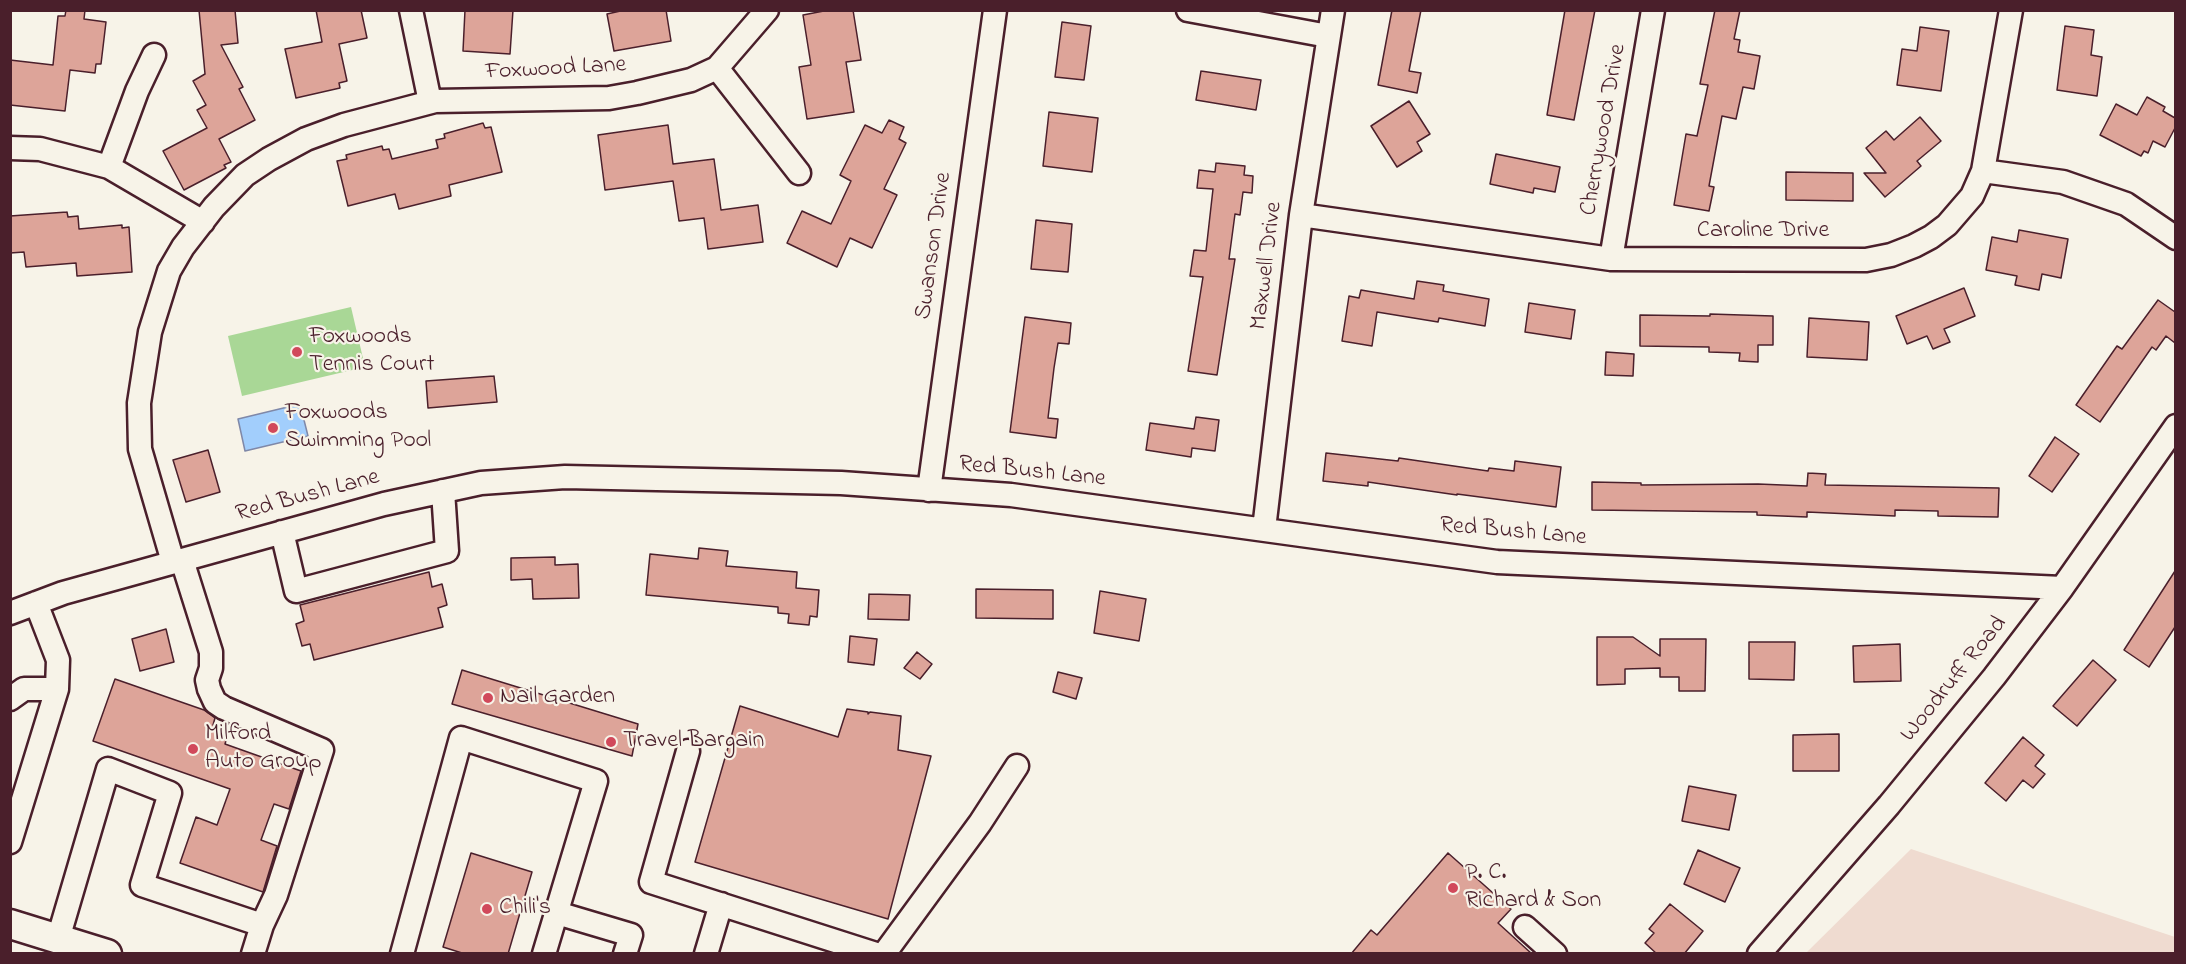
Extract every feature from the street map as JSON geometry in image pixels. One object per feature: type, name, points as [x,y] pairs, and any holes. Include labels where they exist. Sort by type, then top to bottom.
[{"type":"main road","points":[[13,930],[58,939],[106,954]]},
{"type":"street","points":[[411,10],[430,102]]},
{"type":"street","name":"Foxwood Lane","points":[[262,926],[276,895],[322,750],[224,708],[215,702],[209,689],[207,680],[211,668],[211,652],[177,561],[141,449],[139,403],[150,332],[161,294],[174,263],[203,222],[245,175],[306,139],[344,125],[430,102],[609,98],[691,80],[717,68],[767,10]]},
{"type":"street","name":"Swanson Drive","points":[[929,490],[995,10]]},
{"type":"street","points":[[1188,10],[1328,36]]},
{"type":"street","name":"Maxwell Drive","points":[[1264,529],[1301,215],[1333,10]]},
{"type":"street","name":"Cherrywood Drive","points":[[1611,259],[1653,10]]},
{"type":"street","name":"Caroline Drive","points":[[1301,215],[1611,259],[1866,260],[1891,255],[1914,246],[1947,225],[1972,196],[1983,171],[2011,10]]},
{"type":"street","points":[[109,167],[153,55]]},
{"type":"street","points":[[717,68],[799,173]]},
{"type":"street","points":[[10,148],[40,149],[109,167],[203,222]]},
{"type":"street","points":[[1983,171],[2063,182],[2126,204],[2175,238]]},
{"type":"street","name":"Woodruff Road","points":[[1759,954],[1994,677],[2062,588],[2175,426]]},
{"type":"street","name":"Red Bush Lane","points":[[10,613],[63,593],[282,532],[443,491],[481,483],[565,477],[842,483],[1011,495],[1497,562],[2062,588]]},
{"type":"street","points":[[282,532],[296,591],[447,551],[443,491]]},
{"type":"street","points":[[10,842],[57,689],[58,660],[36,603]]},
{"type":"street","points":[[10,699],[24,689],[57,689]]},
{"type":"street","points":[[402,954],[461,738],[596,781],[544,954]]},
{"type":"street","points":[[688,751],[651,882],[876,954]]},
{"type":"street","points":[[884,954],[980,823],[1017,766]]},
{"type":"street","points":[[58,939],[108,769],[170,793],[142,885],[262,926],[253,954]]},
{"type":"street","points":[[706,954],[721,904]]},
{"type":"street","points":[[558,913],[631,935],[626,954]]},
{"type":"street","points":[[1525,927],[1556,954]]},
{"type":"shaded area","points":[[1911,849],[2175,937],[2175,953],[1806,953]]},
{"type":"green space","name":"Foxwoods Tennis Court","points":[[351,307],[365,367],[242,396],[228,336]]},
{"type":"water","name":"Foxwoods Swimming Pool","points":[[300,404],[308,436],[245,451],[238,419]]},
{"type":"building","points":[[66,10],[85,10],[84,19],[106,22],[101,64],[96,64],[95,73],[70,70],[65,111],[10,105],[10,60],[53,65],[58,16],[65,16]]},
{"type":"building","points":[[199,10],[235,10],[238,43],[221,45],[243,87],[239,89],[255,120],[219,139],[231,162],[224,165],[226,168],[184,190],[163,151],[207,128],[197,110],[206,105],[193,81],[205,74]]},
{"type":"building","points":[[316,10],[361,10],[367,38],[339,44],[347,81],[339,83],[340,88],[296,98],[285,49],[322,42]]},
{"type":"building","points":[[465,10],[513,10],[510,54],[463,51]]},
{"type":"building","points":[[625,10],[666,10],[671,41],[614,51],[607,14]]},
{"type":"building","points":[[829,10],[853,10],[861,60],[846,62],[854,112],[807,119],[799,67],[811,65],[803,15]]},
{"type":"building","points":[[1392,10],[1421,10],[1409,71],[1421,73],[1417,93],[1378,85]]},
{"type":"building","points":[[1565,10],[1595,10],[1574,120],[1547,115]]},
{"type":"building","points":[[1715,10],[1740,10],[1734,39],[1740,40],[1738,52],[1760,56],[1754,89],[1743,87],[1736,119],[1722,116],[1709,186],[1714,187],[1709,211],[1674,205],[1686,134],[1697,136],[1708,85],[1700,84]]},
{"type":"building","points":[[1062,22],[1091,26],[1084,80],[1055,77]]},
{"type":"building","points":[[2065,26],[2094,30],[2091,55],[2102,57],[2097,96],[2057,90]]},
{"type":"building","points":[[1920,27],[1949,31],[1941,91],[1897,85],[1902,49],[1917,51]]},
{"type":"building","points":[[1201,71],[1261,80],[1256,110],[1196,100]]},
{"type":"building","points":[[2147,97],[2165,107],[2163,111],[2175,118],[2175,128],[2165,147],[2153,141],[2148,153],[2144,151],[2141,156],[2100,135],[2116,104],[2137,115]]},
{"type":"building","points":[[1409,101],[1430,134],[1417,142],[1422,151],[1397,167],[1371,126]]},
{"type":"building","points":[[1049,112],[1098,118],[1092,172],[1043,166]]},
{"type":"building","points":[[1920,117],[1941,141],[1917,161],[1921,166],[1885,197],[1864,173],[1886,173],[1866,148],[1886,131],[1894,140]]},
{"type":"building","points":[[889,120],[904,127],[899,139],[906,143],[884,189],[897,195],[872,248],[850,238],[837,267],[787,243],[802,211],[831,224],[851,181],[840,175],[865,125],[882,133]]},
{"type":"building","points":[[483,123],[485,128],[491,127],[502,172],[449,185],[451,196],[399,209],[395,194],[348,206],[337,161],[347,159],[346,155],[382,146],[383,150],[389,149],[392,159],[438,148],[436,140],[445,138],[444,134]]},
{"type":"building","points":[[668,125],[673,164],[714,159],[721,210],[758,205],[763,242],[708,249],[704,218],[679,221],[673,181],[605,190],[598,135]]},
{"type":"building","points":[[1496,154],[1560,167],[1555,192],[1534,188],[1533,193],[1490,184]]},
{"type":"building","points":[[1216,163],[1245,166],[1244,175],[1253,176],[1252,193],[1243,192],[1240,215],[1235,214],[1229,259],[1235,259],[1217,375],[1188,371],[1203,277],[1190,276],[1194,250],[1206,251],[1213,189],[1197,188],[1199,170],[1215,172]]},
{"type":"building","points":[[1786,172],[1853,173],[1853,201],[1786,200]]},
{"type":"building","points":[[67,212],[68,217],[78,216],[79,229],[122,225],[122,228],[129,227],[132,272],[77,276],[76,263],[26,267],[24,252],[10,253],[10,216]]},
{"type":"building","points":[[1036,220],[1072,224],[1068,272],[1031,269]]},
{"type":"building","points":[[2019,230],[2068,239],[2061,278],[2042,274],[2039,290],[2015,285],[2017,276],[1986,270],[1992,237],[2017,242]]},
{"type":"building","points":[[1417,281],[1444,285],[1443,291],[1489,299],[1485,326],[1439,318],[1438,322],[1377,312],[1372,346],[1342,341],[1349,296],[1359,298],[1361,290],[1414,299]]},
{"type":"building","points":[[1964,288],[1975,316],[1944,329],[1950,342],[1933,349],[1927,336],[1907,344],[1896,316]]},
{"type":"building","points":[[2158,300],[2175,312],[2175,343],[2166,336],[2156,350],[2152,347],[2100,422],[2076,405],[2117,346],[2122,349]]},
{"type":"building","points":[[1529,303],[1575,310],[1571,339],[1525,332]]},
{"type":"building","points":[[1710,314],[1773,316],[1773,345],[1758,345],[1758,362],[1739,361],[1740,353],[1709,352],[1709,347],[1640,346],[1640,315],[1710,316]]},
{"type":"building","points":[[1025,317],[1071,323],[1069,344],[1058,343],[1054,368],[1048,418],[1058,419],[1056,438],[1010,432]]},
{"type":"building","points":[[1809,318],[1869,322],[1867,360],[1807,357]]},
{"type":"building","points":[[1606,352],[1634,354],[1633,376],[1605,375]]},
{"type":"building","points":[[494,376],[497,402],[428,408],[426,381]]},
{"type":"building","points":[[1196,417],[1219,420],[1215,451],[1192,448],[1191,457],[1146,450],[1150,423],[1194,429]]},
{"type":"building","points":[[2055,437],[2079,454],[2052,492],[2029,476]]},
{"type":"building","points":[[208,450],[220,492],[186,502],[173,460]]},
{"type":"building","points":[[1326,453],[1398,461],[1399,458],[1488,471],[1489,468],[1514,471],[1515,461],[1561,467],[1556,507],[1368,482],[1368,486],[1323,481]]},
{"type":"building","points":[[1808,473],[1826,474],[1825,485],[1999,488],[1998,517],[1938,516],[1938,511],[1895,510],[1895,516],[1807,512],[1807,517],[1757,515],[1757,512],[1592,510],[1592,482],[1641,483],[1641,485],[1807,486]]},
{"type":"building","points":[[699,548],[728,551],[726,566],[797,572],[796,588],[819,590],[817,617],[810,616],[809,625],[788,623],[789,614],[778,613],[778,607],[646,595],[650,554],[698,559]]},
{"type":"building","points":[[555,557],[555,565],[578,564],[579,598],[533,599],[532,579],[511,580],[511,558]]},
{"type":"building","points":[[2175,571],[2175,627],[2149,667],[2124,650]]},
{"type":"building","points":[[429,572],[432,587],[442,584],[447,605],[438,608],[443,627],[314,660],[310,644],[302,646],[296,624],[304,621],[300,605]]},
{"type":"building","points":[[976,589],[1053,590],[1053,619],[976,618]]},
{"type":"building","points":[[1100,591],[1146,599],[1139,641],[1094,633]]},
{"type":"building","points":[[869,594],[910,595],[909,620],[868,619]]},
{"type":"building","points":[[166,629],[174,662],[140,671],[132,639]]},
{"type":"building","points":[[850,636],[877,639],[874,665],[848,662]]},
{"type":"building","points":[[1597,637],[1633,637],[1660,656],[1660,639],[1706,639],[1705,691],[1679,691],[1679,677],[1660,677],[1660,668],[1625,669],[1625,684],[1597,685]]},
{"type":"building","points":[[1749,642],[1795,642],[1794,680],[1749,679]]},
{"type":"building","points":[[1900,644],[1901,681],[1854,682],[1853,646]]},
{"type":"building","points":[[917,652],[932,664],[920,679],[904,668]]},
{"type":"building","points":[[2093,660],[2116,680],[2077,726],[2053,706]]},
{"type":"building","points":[[462,670],[638,724],[632,756],[452,704]]},
{"type":"building","points":[[1058,672],[1082,678],[1076,699],[1053,692]]},
{"type":"building","points":[[115,679],[204,710],[215,718],[213,725],[229,730],[225,744],[301,771],[289,809],[274,804],[261,840],[277,846],[263,892],[180,863],[196,817],[217,825],[230,789],[93,741]]},
{"type":"building","points":[[740,706],[838,737],[847,709],[868,712],[868,714],[870,712],[901,716],[898,750],[931,756],[888,919],[695,862]]},
{"type":"building","points":[[1839,734],[1839,771],[1793,771],[1793,735]]},
{"type":"building","points":[[2023,737],[2044,755],[2035,766],[2045,774],[2033,788],[2023,780],[2006,801],[1985,783]]},
{"type":"building","points":[[1689,786],[1736,795],[1729,830],[1682,821]]},
{"type":"building","points":[[1698,850],[1740,868],[1725,902],[1684,884]]},
{"type":"building","name":"Chili's","points":[[471,853],[532,872],[508,954],[465,954],[443,947]]},
{"type":"building","name":"P. C. Richard & Son","points":[[1448,853],[1511,909],[1498,923],[1532,954],[1351,954],[1371,930],[1377,935]]},
{"type":"building","points":[[1670,904],[1703,931],[1684,954],[1657,954],[1645,943],[1654,933],[1649,929]]},
{"type":"place","name":"Foxwoods Tennis Court","points":[[297,352]]},
{"type":"place","name":"Foxwoods Swimming Pool","points":[[273,428]]},
{"type":"place","name":"Nail Garden","points":[[488,698]]},
{"type":"place","name":"Travel Bargain","points":[[611,742]]},
{"type":"place","name":"Milford Auto Group","points":[[193,749]]},
{"type":"place","name":"P. C. Richard & Son","points":[[1453,888]]},
{"type":"place","name":"Chili's","points":[[487,909]]}]
